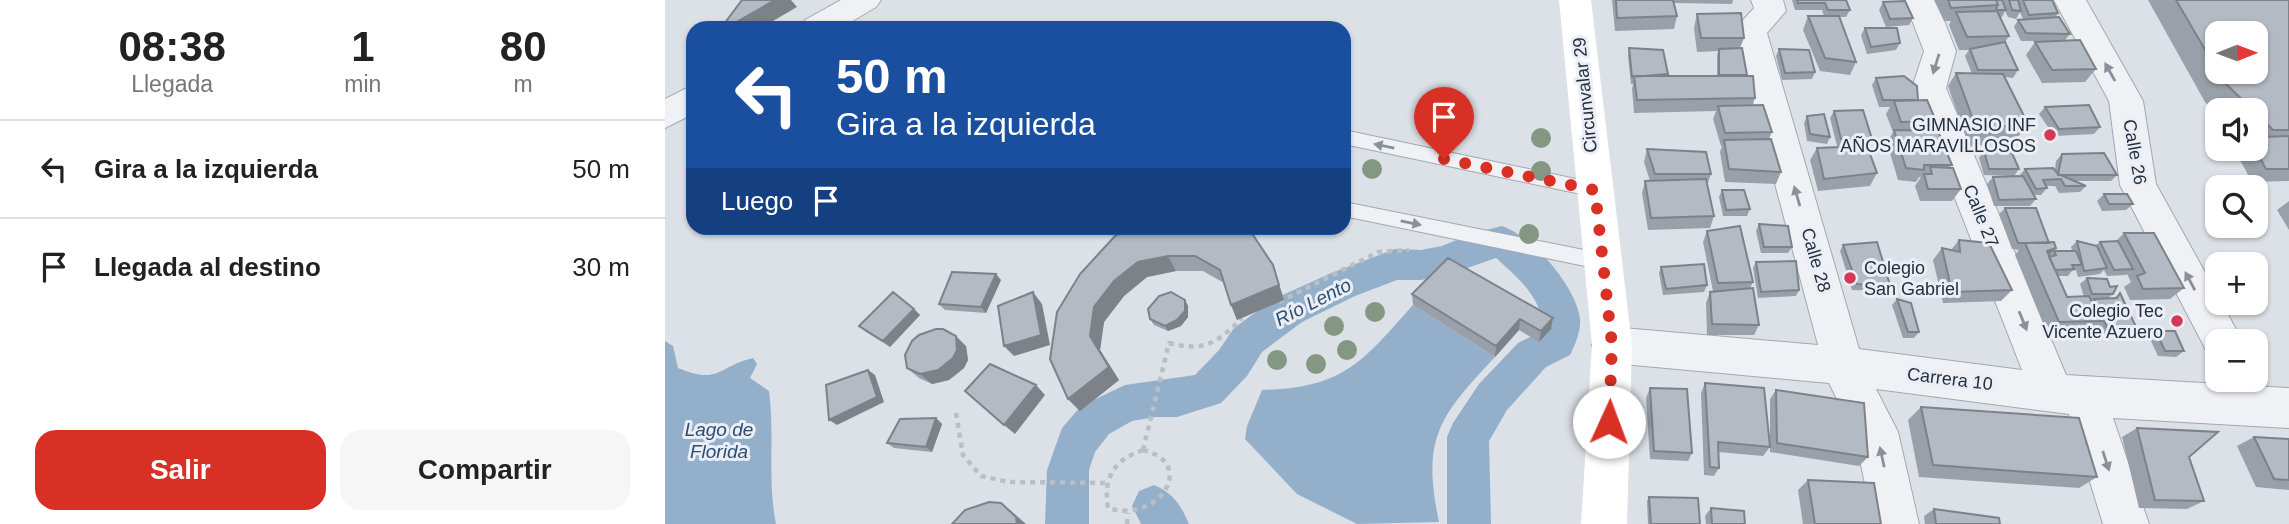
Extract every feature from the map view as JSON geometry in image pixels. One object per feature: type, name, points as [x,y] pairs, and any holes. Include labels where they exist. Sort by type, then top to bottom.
[{"type":"street","name":"Circunvalar 29","points":[[1575,0],[1612,345],[1604,524]]},
{"type":"street","name":"Calle 28","points":[[1767,0],[1770,11],[1750,30],[1836,330],[1842,366],[1876,432],[1896,524]]},
{"type":"street","name":"Calle 27","points":[[1920,0],[1940,51],[1929,88],[2126,524]]},
{"type":"street","name":"Calle 26","points":[[2070,0],[2126,101],[2138,185],[2216,329]]},
{"type":"street","points":[[665,115],[686,102]]},
{"type":"street","name":"Carrera 10","points":[[1612,345],[1842,366],[2069,395],[2263,398]]},
{"type":"lane","points":[[1351,138],[1595,190]]},
{"type":"lane","points":[[1351,210],[1604,262]]},
{"type":"path","points":[[1272,305],[1378,252],[1426,248],[1462,233]]},
{"type":"path","points":[[1143,450],[1168,342],[1194,349],[1221,339],[1237,320],[1249,315]]},
{"type":"path","points":[[956,413],[963,455],[981,476],[1009,482],[1106,483]]},
{"type":"path","points":[[1143,450],[1156,451],[1165,458],[1170,471],[1166,490],[1153,506],[1128,513],[1108,508],[1104,490],[1106,483],[1109,474],[1124,455],[1143,450]]},
{"type":"path","points":[[1127,524],[1128,513]]},
{"type":"water","points":[[1413,305],[1495,357],[1448,413],[1440,430],[1434,448],[1432,469],[1439,522],[1357,524],[1297,494],[1245,439],[1247,426],[1262,390],[1313,384],[1349,368],[1379,342]]},
{"type":"water","name":"Lago de Florida","points":[[665,341],[673,346],[678,368],[692,373],[711,375],[753,358],[757,364],[750,378],[769,391],[772,491],[776,524],[665,524]]},
{"type":"building","points":[[742,0],[775,0],[738,21],[726,21]]},
{"type":"building","points":[[1616,0],[1673,0],[1677,16],[1617,18]]},
{"type":"building","points":[[1797,0],[1846,0],[1850,10],[1828,10],[1825,3],[1798,3]]},
{"type":"building","points":[[1948,0],[1996,0],[1998,5],[1951,8]]},
{"type":"building","points":[[1996,0],[2002,0],[2006,10],[1997,10]]},
{"type":"building","points":[[2009,0],[2018,0],[2021,11],[2012,10]]},
{"type":"building","points":[[2023,0],[2052,0],[2058,13],[2029,15]]},
{"type":"building","points":[[2176,0],[2289,0],[2289,130],[2273,130],[2268,125],[2268,98],[2241,98],[2226,84],[2268,84],[2268,21],[2205,21],[2205,50]]},
{"type":"building","points":[[1905,1],[1913,18],[1890,19],[1883,2]]},
{"type":"building","points":[[1997,11],[2009,36],[1967,37],[1956,12]]},
{"type":"building","points":[[1741,13],[1744,38],[1701,38],[1697,14]]},
{"type":"building","points":[[1808,16],[1839,16],[1856,62],[1825,58]]},
{"type":"building","points":[[2059,17],[2070,34],[2026,33],[2018,20]]},
{"type":"building","points":[[1865,28],[1897,28],[1900,43],[1871,47]]},
{"type":"building","points":[[2080,40],[2096,69],[2052,70],[2035,42]]},
{"type":"building","points":[[2005,42],[2018,70],[1978,70],[1970,49]]},
{"type":"building","points":[[1629,48],[1663,50],[1668,74],[1632,77]]},
{"type":"building","points":[[1742,48],[1747,75],[1719,75],[1719,49]]},
{"type":"building","points":[[1779,49],[1809,50],[1815,72],[1785,73]]},
{"type":"building","points":[[1956,73],[2003,74],[2028,124],[1996,127],[1999,133],[1978,133]]},
{"type":"building","points":[[1634,76],[1753,76],[1755,98],[1637,100]]},
{"type":"building","points":[[1904,76],[1917,86],[1918,100],[1883,100],[1876,78]]},
{"type":"building","points":[[1927,100],[1936,121],[1901,122],[1894,101]]},
{"type":"building","points":[[1763,105],[1772,132],[1725,133],[1718,106]]},
{"type":"building","points":[[2089,105],[2100,127],[2059,129],[2045,107]]},
{"type":"building","points":[[1863,110],[1872,139],[1841,139],[1834,111]]},
{"type":"building","points":[[1824,114],[1830,137],[1810,134],[1807,116]]},
{"type":"building","points":[[1894,130],[1938,131],[1952,165],[1924,165],[1924,170],[1906,168]]},
{"type":"building","points":[[2289,136],[2289,169],[2266,169],[2262,161],[2268,161],[2268,137]]},
{"type":"building","points":[[1771,139],[1781,172],[1729,169],[1724,140]]},
{"type":"building","points":[[1867,146],[1877,173],[1824,179],[1817,148]]},
{"type":"building","points":[[1647,149],[1706,152],[1711,174],[1655,174]]},
{"type":"building","points":[[1984,151],[2012,153],[2019,169],[1989,169]]},
{"type":"building","points":[[2104,153],[2117,175],[2058,175],[2062,154]]},
{"type":"building","points":[[1930,167],[1953,168],[1961,189],[1928,189],[1924,174],[1932,174]]},
{"type":"building","points":[[2053,168],[2058,174],[2086,186],[2065,186],[2061,179],[2043,180],[2047,188],[2036,189],[2025,169]]},
{"type":"building","points":[[2023,176],[2036,199],[1999,200],[1993,177]]},
{"type":"building","points":[[1706,179],[1714,216],[1651,218],[1645,181]]},
{"type":"building","points":[[1722,190],[1744,190],[1750,209],[1726,210]]},
{"type":"building","points":[[2104,194],[2127,194],[2133,204],[2109,204]]},
{"type":"building","points":[[2005,208],[2036,208],[2049,243],[2018,243]]},
{"type":"building","points":[[1759,224],[1788,226],[1792,247],[1764,247]]},
{"type":"building","points":[[1740,226],[1753,282],[1718,283],[1707,231]]},
{"type":"building","points":[[2124,233],[2154,233],[2184,288],[2143,289],[2137,276],[2145,273]]},
{"type":"building","points":[[1116,235],[1253,235],[1273,265],[1279,285],[1231,305],[1220,270],[1195,256],[1168,256],[1138,262],[1114,281],[1094,307],[1090,336],[1109,367],[1068,399],[1050,359],[1057,312],[1080,274]]},
{"type":"building","points":[[1959,240],[1989,243],[2012,290],[1952,292],[1942,248],[1960,252]]},
{"type":"building","points":[[2077,241],[2097,246],[2107,268],[2084,271]]},
{"type":"building","points":[[2118,241],[2133,269],[2114,270],[2100,242]]},
{"type":"building","points":[[1877,242],[1890,285],[1857,284],[1843,245]]},
{"type":"building","points":[[2054,242],[2056,248],[2047,251],[2067,297],[2089,296],[2101,321],[2059,322],[2025,243]]},
{"type":"building","points":[[2054,251],[2076,251],[2082,265],[2072,265],[2074,269],[2055,270],[2049,257],[2056,255]]},
{"type":"building","points":[[1448,258],[1553,318],[1541,331],[1520,319],[1496,346],[1412,294]]},
{"type":"building","points":[[1796,261],[1799,290],[1761,292],[1756,262]]},
{"type":"building","points":[[1704,264],[1707,285],[1666,289],[1661,267]]},
{"type":"building","points":[[952,272],[996,274],[981,307],[939,304]]},
{"type":"building","points":[[2087,278],[2107,279],[2110,287],[2117,286],[2113,294],[2092,294]]},
{"type":"building","points":[[1753,288],[1759,325],[1712,324],[1710,292]]},
{"type":"building","points":[[893,292],[914,309],[883,341],[859,326]]},
{"type":"building","points":[[1033,292],[1041,335],[1004,346],[998,306]]},
{"type":"building","points":[[1171,292],[1185,300],[1185,311],[1177,320],[1165,326],[1150,319],[1148,309],[1159,296]]},
{"type":"building","points":[[2120,293],[2138,331],[2109,332],[2094,299],[2117,298]]},
{"type":"building","points":[[1897,299],[1911,303],[1919,332],[1908,332]]},
{"type":"building","points":[[943,329],[956,336],[957,350],[953,358],[938,370],[920,374],[907,368],[905,355],[912,341],[919,335]]},
{"type":"building","points":[[2156,331],[2175,331],[2184,351],[2165,351]]},
{"type":"building","points":[[990,364],[1036,385],[1004,425],[965,391]]},
{"type":"building","points":[[868,370],[877,397],[829,420],[826,385]]},
{"type":"building","points":[[1705,383],[1764,388],[1770,447],[1718,442],[1719,468],[1710,467]]},
{"type":"building","points":[[1650,388],[1687,389],[1692,453],[1654,451]]},
{"type":"building","points":[[1776,390],[1864,403],[1868,457],[1777,443]]},
{"type":"building","points":[[1921,407],[2079,418],[2097,477],[1933,465]]},
{"type":"building","points":[[936,418],[926,447],[887,443],[900,419]]},
{"type":"building","points":[[2137,428],[2218,432],[2189,457],[2204,501],[2155,500]]},
{"type":"building","points":[[2254,437],[2289,439],[2289,480],[2274,479]]},
{"type":"building","points":[[1808,480],[1874,483],[1881,524],[1815,524]]},
{"type":"building","points":[[1649,497],[1698,498],[1700,524],[1651,524]]},
{"type":"building","points":[[989,502],[1001,503],[1016,517],[1017,524],[952,524],[965,510]]},
{"type":"building","points":[[1711,508],[1744,511],[1745,524],[1712,524]]},
{"type":"building","points":[[1934,509],[1999,518],[2000,524],[1936,524]]},
{"type":"waterway","name":"Río Lento","points":[[1067,524],[1068,470],[1077,442],[1095,420],[1125,404],[1155,398],[1177,398],[1207,390],[1233,363],[1248,340],[1289,310],[1342,285],[1395,264],[1421,265],[1447,260],[1471,249],[1502,241],[1547,288],[1559,310],[1561,324],[1556,343],[1532,355],[1493,397],[1468,437],[1469,524]]},
{"type":"waterway","points":[[1154,506],[1167,524]]},
{"type":"place","name":"GIMNASIO INF AÑOS MARAVILLOSOS","points":[[2050,135]]},
{"type":"place","name":"Colegio San Gabriel","points":[[1850,278]]},
{"type":"place","name":"Colegio Tec Vicente Azuero","points":[[2177,321]]},
{"type":"route","points":[[1444,159],[1595,190],[1612,345],[1609,422]]}]
